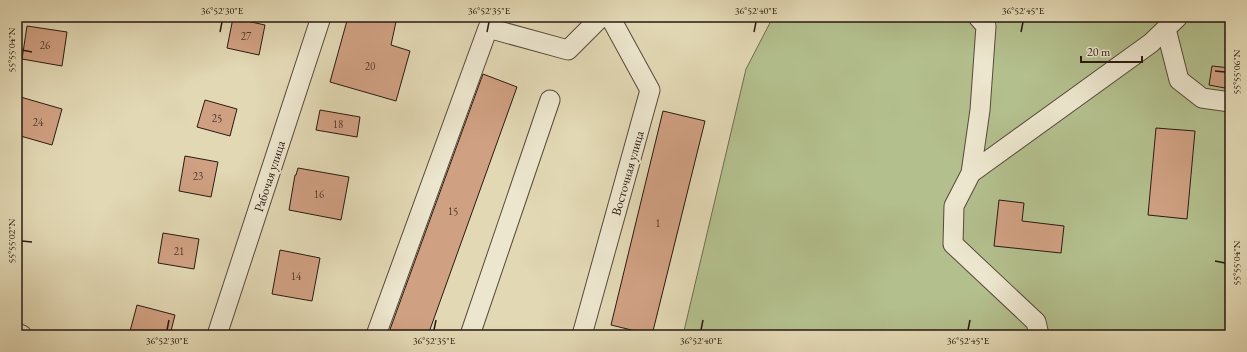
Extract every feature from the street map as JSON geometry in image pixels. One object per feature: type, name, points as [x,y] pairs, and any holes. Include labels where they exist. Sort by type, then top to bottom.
[{"type":"street","name":"Рабочая улица","points":[[217,335],[321,17]]},
{"type":"street","points":[[376,335],[488,28],[568,50],[601,17]]},
{"type":"street","name":"Восточная улица","points":[[582,335],[650,90],[610,17]]},
{"type":"street","points":[[978,17],[986,26],[980,110],[971,173],[954,206],[953,244],[1036,322],[1039,335]]},
{"type":"street","points":[[971,173],[1151,43],[1172,23]]},
{"type":"street","points":[[1172,23],[1179,80],[1202,98],[1230,102]]},
{"type":"street","points":[[470,335],[550,100]]},
{"type":"street","points":[[17,334],[22,335]]},
{"type":"green space","points":[[773,17],[1230,17],[1230,335],[683,335],[746,69]]},
{"type":"building","points":[[348,17],[397,17],[391,45],[410,51],[396,101],[330,82]]},
{"type":"building","points":[[233,18],[265,25],[259,55],[227,48]]},
{"type":"building","points":[[27,26],[67,32],[62,66],[22,59]]},
{"type":"building","points":[[1212,66],[1230,68],[1230,89],[1209,85]]},
{"type":"building","points":[[483,74],[517,87],[428,335],[388,335]]},
{"type":"building","points":[[17,96],[62,109],[52,145],[17,135]]},
{"type":"building","points":[[205,100],[237,109],[230,136],[197,127]]},
{"type":"building","points":[[320,110],[360,117],[357,137],[316,130]]},
{"type":"building","points":[[663,111],[705,121],[652,335],[611,325]]},
{"type":"building","points":[[1156,128],[1195,131],[1187,219],[1148,215]]},
{"type":"building","points":[[185,156],[218,162],[211,197],[179,191]]},
{"type":"building","points":[[298,168],[349,177],[341,220],[289,210],[295,175]]},
{"type":"building","points":[[999,200],[1024,203],[1022,221],[1064,226],[1061,253],[994,246]]},
{"type":"building","points":[[163,233],[199,239],[194,269],[158,263]]},
{"type":"building","points":[[280,250],[320,258],[312,301],[272,294]]},
{"type":"building","points":[[137,305],[175,315],[170,335],[129,335]]}]
